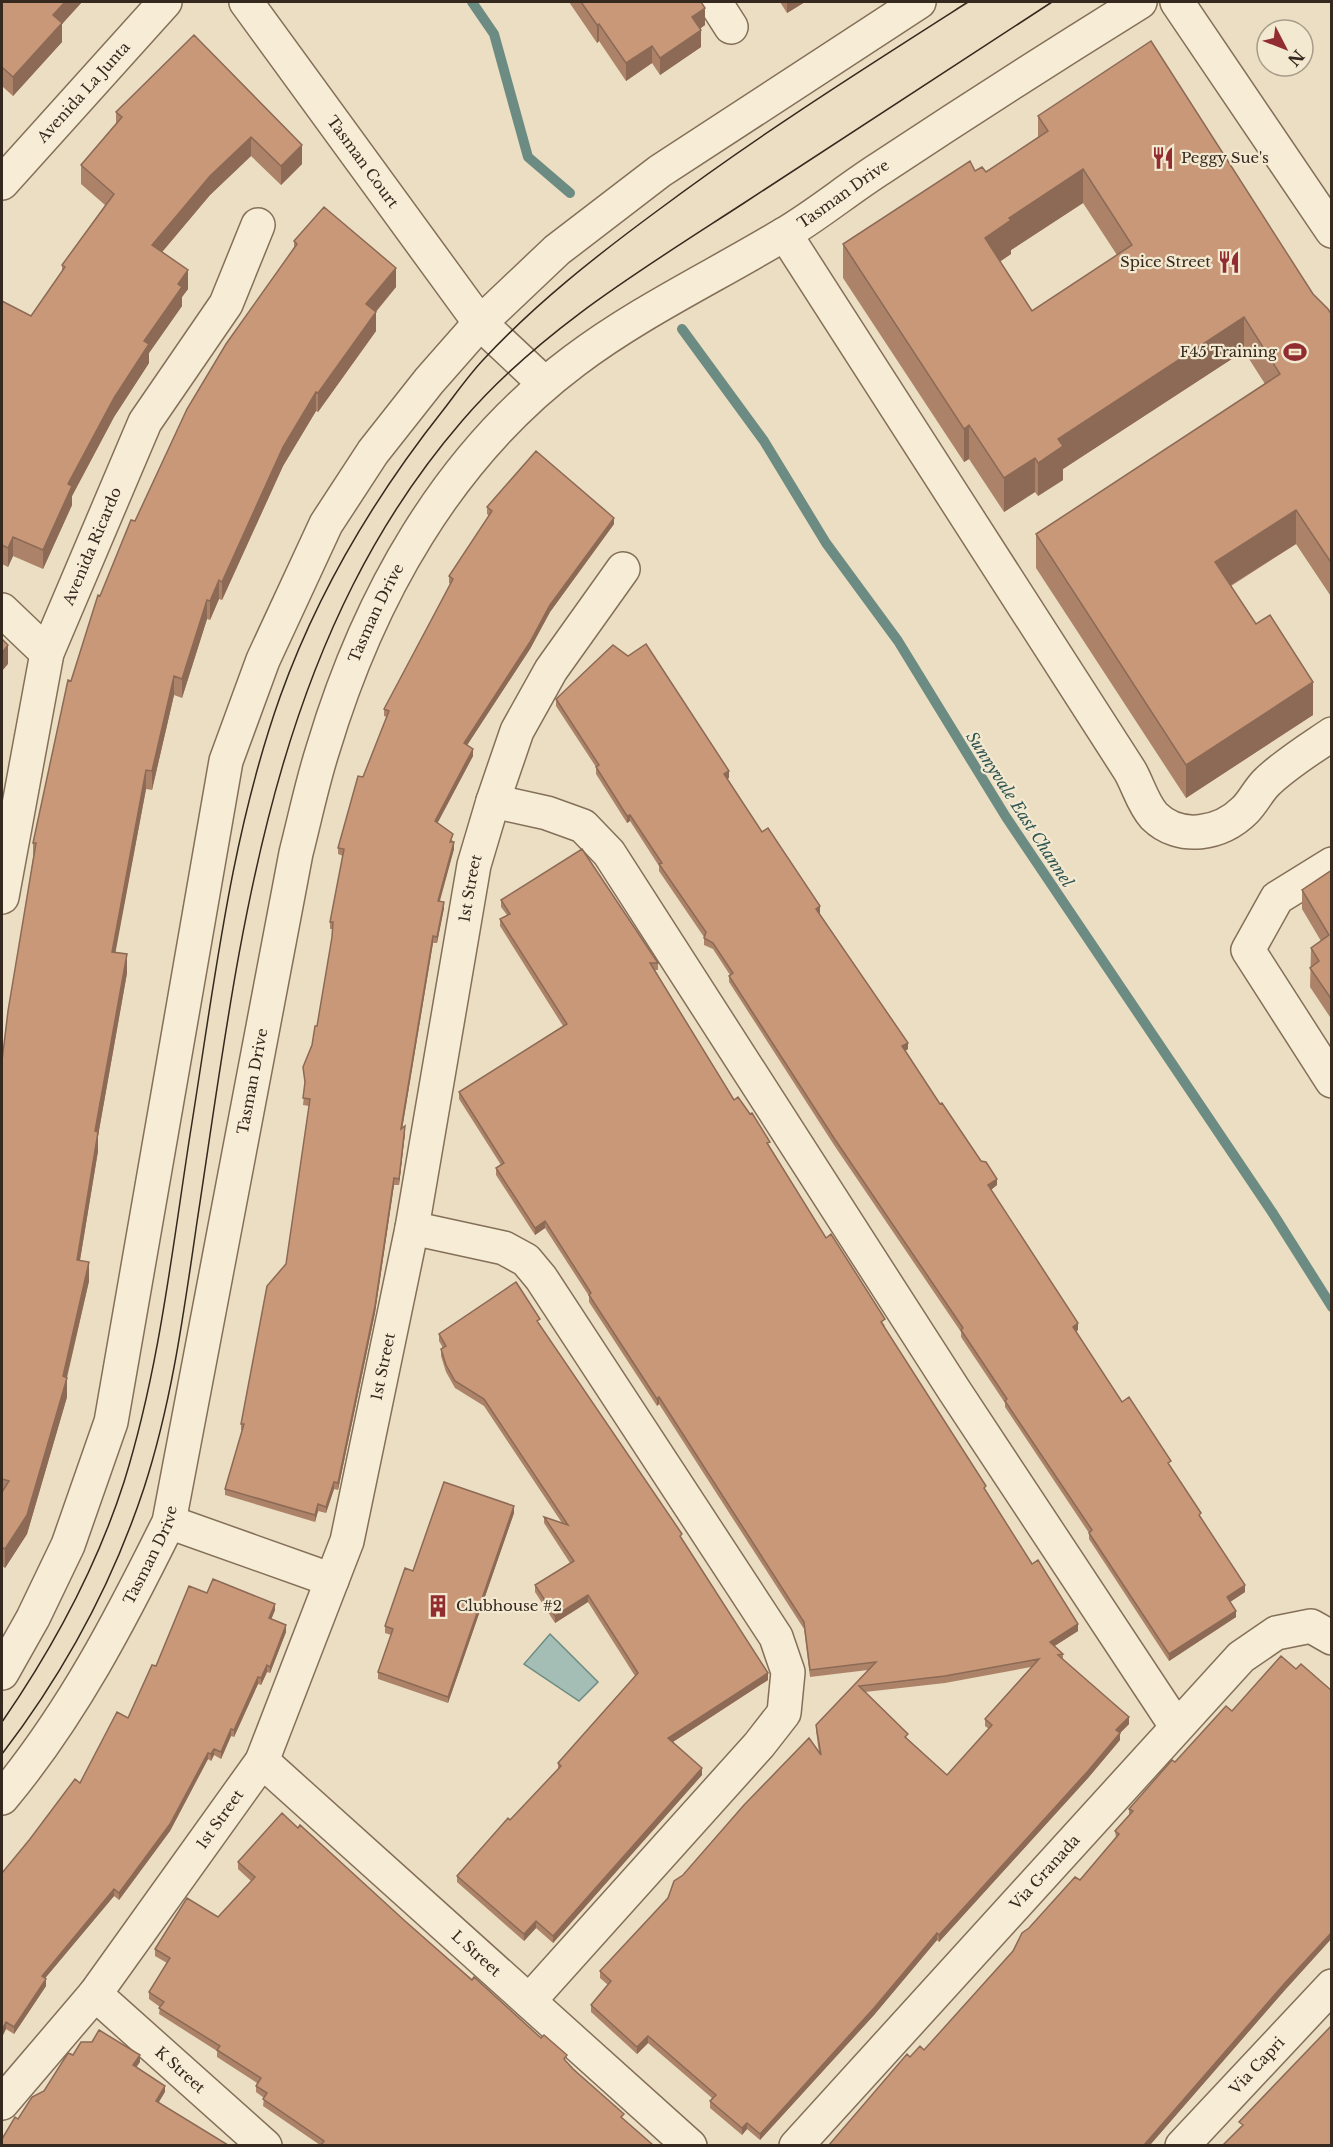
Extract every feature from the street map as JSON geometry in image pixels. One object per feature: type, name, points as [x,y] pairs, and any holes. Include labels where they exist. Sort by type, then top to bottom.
[{"type":"street","name":"Avenida La Junta","points":[[2,183],[165,2]]},
{"type":"street","name":"Tasman Court","points":[[246,2],[480,323]]},
{"type":"street","points":[[2,1672],[33,1618],[68,1545],[111,1422],[226,761],[263,660],[326,524],[380,443],[429,381],[480,323],[557,250],[660,171],[919,2]]},
{"type":"street","name":"Tasman Drive","points":[[2,1798],[75,1700],[123,1615],[169,1522],[296,853],[323,748],[379,603],[406,552],[436,504],[479,449],[525,400],[575,361],[645,314],[785,234],[1004,86],[1140,2]]},
{"type":"street","points":[[1177,2],[1332,231]]},
{"type":"street","name":"Avenida Ricardo","points":[[2,897],[47,653],[145,422],[226,304],[258,225]]},
{"type":"street","points":[[785,234],[1130,771],[1152,814],[1163,824],[1184,832],[1208,831],[1219,827],[1245,811],[1265,783],[1282,769],[1332,735]]},
{"type":"street","points":[[480,323],[545,384]]},
{"type":"street","name":"1st Street","points":[[2,2103],[95,1994],[262,1761],[347,1541],[412,1228],[474,865],[493,801],[517,731],[551,670],[623,569]]},
{"type":"street","points":[[2,610],[47,653]]},
{"type":"street","points":[[493,801],[547,813],[583,826],[609,853],[954,1390],[1176,1726]]},
{"type":"street","points":[[1332,864],[1277,898],[1248,950],[1332,1081]]},
{"type":"street","points":[[412,1228],[504,1248],[526,1260],[541,1278],[776,1637],[788,1672],[784,1713],[759,1746],[529,2001]]},
{"type":"street","points":[[169,1522],[332,1580]]},
{"type":"street","name":"Via Granada","points":[[796,2145],[1241,1657],[1276,1633],[1321,1632]]},
{"type":"street","name":"L Street","points":[[262,1761],[690,2145]]},
{"type":"street","name":"Via Capri","points":[[1182,2145],[1332,1986]]},
{"type":"street","name":"K Street","points":[[95,1994],[265,2145]]},
{"type":"water","points":[[550,1634],[598,1682],[579,1701],[524,1664]]},
{"type":"building","points":[[2,2],[65,2],[53,15],[62,23],[13,77],[2,69]]},
{"type":"building","points":[[581,2],[701,2],[705,8],[692,17],[701,30],[660,58],[652,46],[626,63]]},
{"type":"building","points":[[194,35],[302,145],[281,166],[251,137],[210,176],[152,245],[188,270],[178,284],[182,287],[144,341],[149,344],[114,398],[68,484],[72,486],[43,550],[13,537],[8,548],[2,545],[2,301],[31,316],[65,267],[62,265],[114,194],[81,165],[122,117],[116,112]]},
{"type":"building","points":[[1151,41],[1313,294],[1332,315],[1332,564],[1296,510],[1215,562],[1256,624],[1270,615],[1313,682],[1186,765],[1036,534],[1280,374],[1244,317],[1058,439],[1063,446],[1038,463],[1035,458],[1004,478],[969,425],[964,429],[843,244],[970,161],[975,171],[982,167],[986,172],[1048,131],[1038,116]],"holes":[[[1083,169],[1132,245],[1032,311],[985,238],[1011,220],[1009,218]]]},
{"type":"building","points":[[324,207],[396,268],[366,304],[376,312],[318,393],[316,392],[283,447],[222,582],[219,580],[210,601],[207,600],[182,679],[174,676],[152,771],[146,770],[112,952],[127,954],[95,1131],[98,1132],[77,1260],[89,1262],[63,1376],[67,1378],[27,1515],[5,1549],[2,1547],[2,1492],[9,1481],[2,1479],[2,1061],[36,843],[33,843],[68,680],[71,681],[98,595],[100,596],[131,520],[135,521],[187,409],[226,344],[297,244],[294,241]]},
{"type":"building","points":[[536,451],[614,518],[550,605],[530,642],[464,743],[473,749],[435,821],[453,834],[450,842],[454,842],[438,901],[444,902],[437,937],[433,936],[401,1129],[405,1126],[399,1179],[394,1178],[375,1306],[338,1483],[334,1482],[326,1507],[318,1504],[315,1515],[225,1489],[244,1424],[241,1424],[267,1286],[286,1264],[310,1099],[303,1098],[305,1082],[303,1067],[312,1045],[315,1026],[317,1026],[332,937],[333,922],[330,922],[344,849],[338,848],[358,776],[363,777],[389,711],[384,709],[453,579],[449,576],[492,511],[487,507]]},
{"type":"building","points":[[2,639],[8,645],[2,653]]},
{"type":"building","points":[[646,644],[729,771],[724,774],[762,832],[768,828],[820,906],[816,909],[908,1043],[902,1046],[940,1104],[942,1103],[981,1161],[986,1162],[997,1179],[988,1185],[1078,1323],[1073,1327],[1122,1402],[1129,1397],[1171,1461],[1168,1463],[1201,1513],[1199,1515],[1245,1585],[1227,1597],[1236,1611],[1169,1654],[1089,1533],[1092,1530],[1005,1401],[1007,1399],[961,1330],[963,1328],[834,1138],[729,976],[733,973],[713,943],[704,938],[706,932],[659,864],[662,863],[630,815],[627,816],[596,767],[599,765],[556,699],[613,645],[628,656]]},
{"type":"building","points":[[582,849],[658,963],[650,963],[734,1100],[738,1097],[750,1114],[752,1113],[770,1142],[767,1143],[826,1238],[831,1234],[885,1319],[881,1322],[986,1486],[984,1488],[1032,1564],[1038,1560],[1078,1624],[1050,1642],[1063,1654],[1058,1655],[1129,1717],[1116,1730],[1120,1733],[1088,1771],[939,1935],[937,1933],[874,2008],[760,2134],[747,2123],[742,2128],[710,2101],[716,2095],[648,2036],[637,2047],[591,2005],[611,1981],[600,1971],[668,1898],[674,1881],[683,1875],[744,1805],[809,1738],[821,1755],[816,1725],[876,1662],[810,1670],[804,1622],[659,1397],[657,1399],[589,1295],[591,1293],[545,1221],[535,1228],[496,1168],[504,1163],[459,1092],[567,1024],[500,919],[510,914],[501,900]],"holes":[[[1039,1659],[985,1719],[992,1725],[947,1775],[905,1737],[908,1734],[859,1686],[945,1676]]]},
{"type":"building","points":[[1332,870],[1332,1000],[1310,968],[1319,961],[1311,948],[1329,935],[1302,890]]},
{"type":"building","points":[[516,1282],[540,1319],[537,1321],[682,1534],[680,1536],[768,1673],[668,1738],[702,1768],[553,1936],[536,1921],[524,1934],[457,1876],[508,1818],[510,1820],[561,1766],[558,1763],[638,1673],[588,1595],[555,1616],[535,1585],[574,1561],[544,1517],[568,1525],[484,1399],[455,1381],[446,1365],[441,1349],[446,1346],[439,1334]]},
{"type":"building","name":"Clubhouse #2","points":[[444,1482],[514,1506],[448,1697],[378,1672],[393,1629],[385,1626],[405,1568],[413,1571]]},
{"type":"building","points":[[213,1579],[275,1604],[269,1618],[286,1625],[270,1667],[267,1665],[261,1678],[258,1677],[234,1730],[231,1729],[221,1752],[214,1749],[211,1754],[208,1753],[170,1824],[119,1893],[114,1889],[42,1976],[46,1979],[14,2027],[6,2022],[2,2030],[2,1873],[75,1779],[80,1783],[117,1712],[128,1718],[152,1665],[156,1666],[189,1586],[207,1593]]},
{"type":"building","points":[[1281,1656],[1296,1669],[1301,1664],[1332,1691],[1332,1932],[1144,2145],[829,2145],[907,2054],[910,2057],[920,2046],[924,2050],[1013,1951],[1022,1933],[1075,1877],[1080,1880],[1119,1834],[1115,1831],[1133,1811],[1129,1809],[1172,1760],[1175,1762],[1226,1706],[1232,1711]]},
{"type":"building","points":[[282,1813],[298,1828],[300,1825],[472,1980],[474,1977],[541,2038],[544,2035],[567,2055],[564,2059],[573,2069],[624,2114],[621,2117],[653,2145],[321,2145],[324,2141],[263,2099],[267,2093],[256,2086],[261,2078],[217,2050],[220,2046],[159,2008],[164,2002],[149,1992],[170,1958],[155,1949],[187,1898],[218,1917],[255,1877],[238,1862]]},
{"type":"building","points":[[1332,2025],[1332,2145],[1223,2145],[1243,2125],[1239,2122]]},
{"type":"building","points":[[99,2030],[140,2055],[133,2065],[165,2086],[156,2101],[228,2145],[2,2145],[2,2139],[15,2117],[18,2119],[32,2097],[44,2091],[68,2053],[73,2055],[81,2042],[92,2042]]},
{"type":"waterway","name":"Sunnyvale East Channel","points":[[472,2],[494,34],[528,157],[570,193]]},
{"type":"waterway","name":"Sunnyvale East Channel","points":[[682,329],[764,441],[826,543],[898,641],[1006,817],[1272,1212],[1332,1307]]},
{"type":"tram line","points":[[2,1722],[39,1666],[72,1607],[100,1546],[124,1482],[156,1354],[225,913],[248,804],[280,697],[295,658],[330,582],[350,546],[395,476],[468,378],[503,339],[545,300],[611,245],[733,156],[968,2]]},
{"type":"tram line","points":[[2,1754],[46,1692],[84,1627],[117,1559],[144,1488],[170,1390],[229,1010],[249,904],[273,800],[304,699],[345,602],[397,508],[462,421],[492,388],[559,329],[631,277],[1052,2]]},
{"type":"place","name":"Peggy Sue's","points":[[1163,158]]},
{"type":"place","name":"Spice Street","points":[[1229,262]]},
{"type":"place","name":"F45 Training","points":[[1295,352]]},
{"type":"place","name":"Clubhouse #2","points":[[438,1606]]}]
